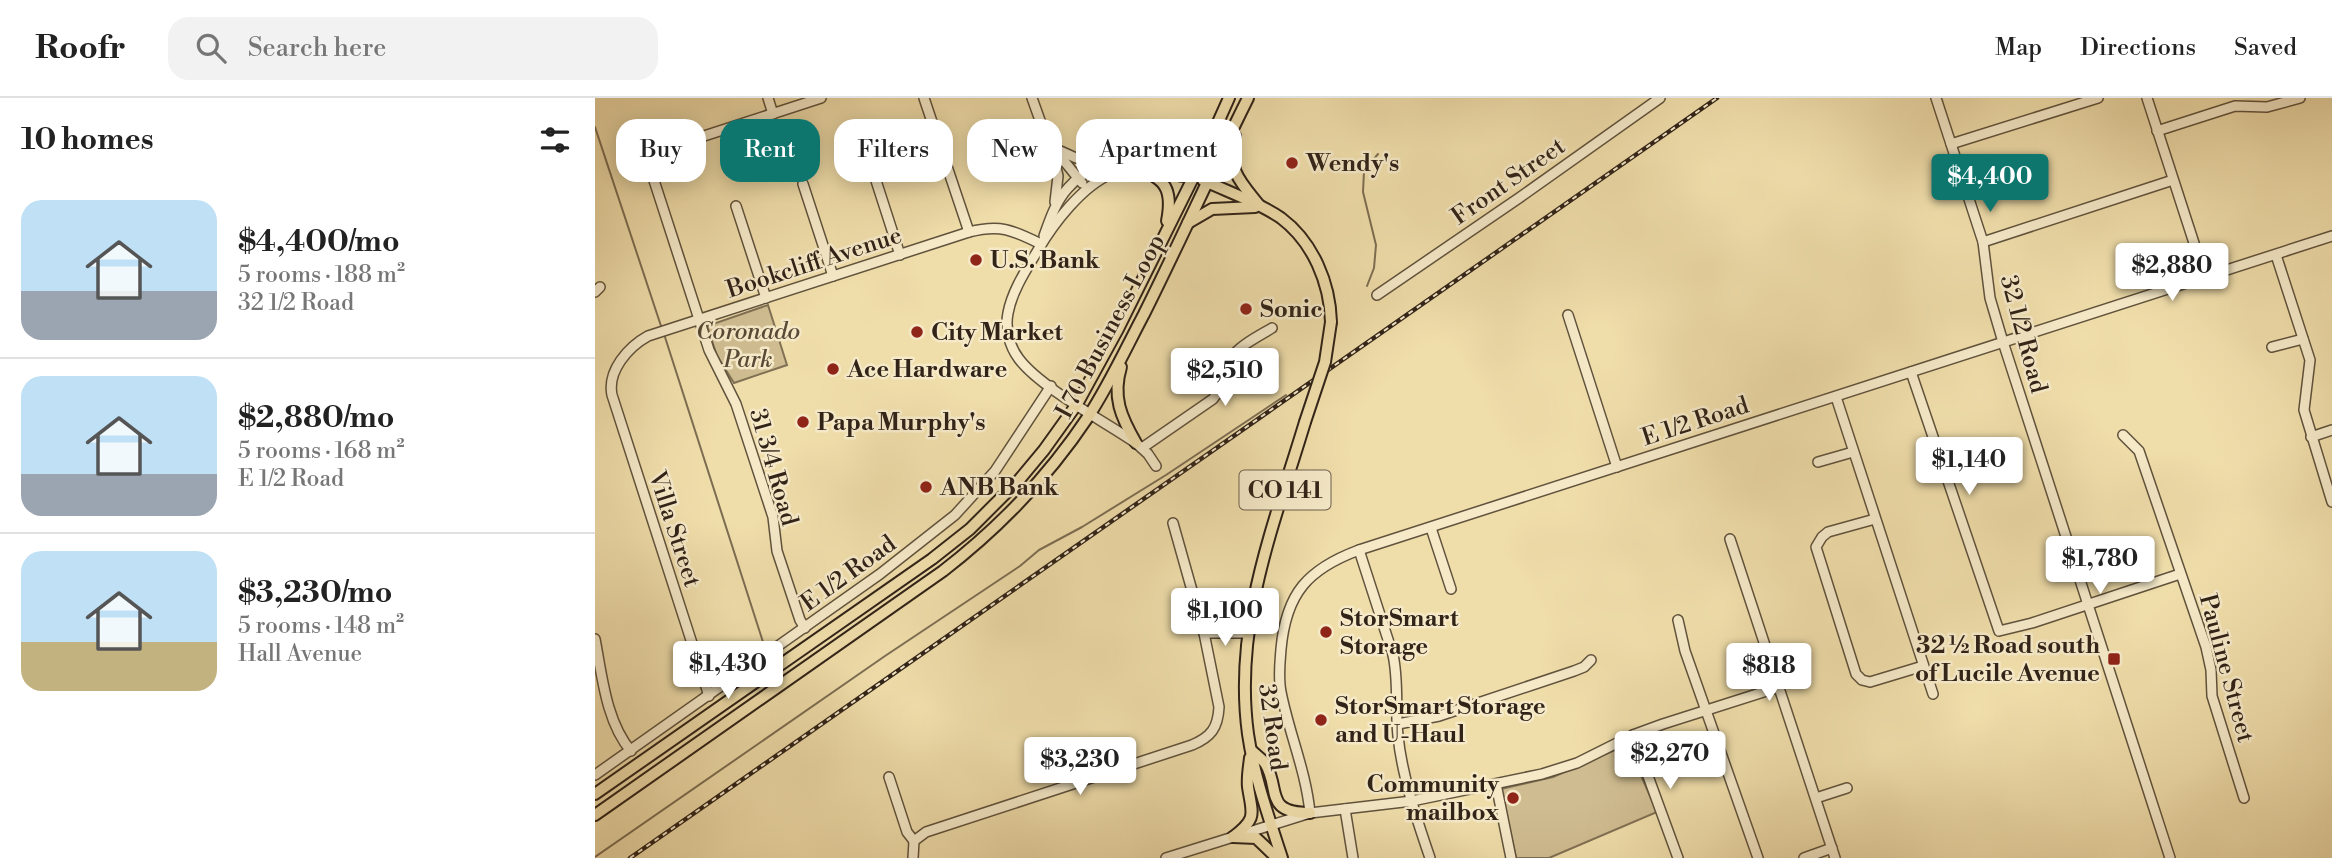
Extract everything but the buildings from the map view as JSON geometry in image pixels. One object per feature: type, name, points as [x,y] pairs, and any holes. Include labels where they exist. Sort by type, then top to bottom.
[{"type":"main road","name":"I 70 Business Loop","points":[[1220,119],[1229,98]]},
{"type":"main road","name":"I 70 Business Loop","points":[[1237,119],[1248,98]]},
{"type":"main road","points":[[1242,109],[1232,150],[1232,164],[1237,177],[1261,207]]},
{"type":"main road","points":[[1161,182],[1168,192],[1170,209],[1161,241]]},
{"type":"main road","name":"I 70 Business Loop","points":[[595,794],[906,578],[951,544],[993,507],[1044,450],[1077,404],[1118,329],[1191,182]]},
{"type":"main road","name":"I 70 Business Loop","points":[[595,814],[971,549],[1027,495],[1063,452],[1090,413],[1128,346],[1208,182]]},
{"type":"main road","name":"32 Road","points":[[1208,182],[1282,219],[1314,257],[1329,293],[1331,322],[1325,362],[1258,580],[1247,633],[1244,696],[1250,749],[1280,858]]},
{"type":"main road","points":[[1188,223],[1212,209],[1261,207]]},
{"type":"main road","points":[[1128,346],[1119,373],[1116,398],[1120,414],[1139,446]]},
{"type":"main road","points":[[1250,749],[1265,764],[1274,793],[1282,807],[1295,813],[1310,813]]},
{"type":"main road","points":[[1233,836],[1248,825],[1252,816],[1247,784],[1250,749]]},
{"type":"main road","points":[[1233,836],[1256,838],[1280,858]]},
{"type":"street","points":[[768,98],[773,114],[821,98]]},
{"type":"street","points":[[925,98],[968,232]]},
{"type":"street","points":[[1032,98],[1040,119]]},
{"type":"street","name":"Front Street","points":[[1377,295],[1660,98]]},
{"type":"street","name":"32 1/2 Road","points":[[1936,98],[1983,242],[1990,298],[2003,342],[2170,858]]},
{"type":"street","points":[[1951,144],[2098,98]]},
{"type":"street","points":[[2147,98],[2205,277]]},
{"type":"street","points":[[2157,131],[2235,106],[2267,107],[2299,98]]},
{"type":"street","name":"31 3/4 Road","points":[[773,114],[661,150],[651,159],[650,170],[715,364],[736,404],[773,517],[777,551],[805,628]]},
{"type":"street","points":[[1062,159],[1076,177]]},
{"type":"street","points":[[1983,242],[2173,180]]},
{"type":"street","name":"32 Road","points":[[1076,181],[1062,196],[1041,244],[1014,294],[1007,321],[1014,352],[1025,366],[1051,386],[1139,446],[1156,466]]},
{"type":"street","points":[[876,182],[900,255]]},
{"type":"street","points":[[1053,213],[1058,182]]},
{"type":"street","points":[[1081,182],[1087,188]]},
{"type":"street","name":"32 Road","points":[[1041,244],[1070,206],[1087,188],[1098,182]]},
{"type":"street","points":[[803,184],[833,276]]},
{"type":"street","points":[[736,206],[766,298]]},
{"type":"street","name":"Bookcliff Avenue","points":[[612,374],[641,340],[968,232],[992,227],[1005,228],[1041,244]]},
{"type":"street","name":"E 1/2 Road","points":[[1310,813],[1306,778],[1280,686],[1279,666],[1284,625],[1293,599],[1310,576],[1331,562],[1359,550],[2332,236]]},
{"type":"street","points":[[2276,255],[2310,360],[2304,410],[2332,502]]},
{"type":"street","points":[[1568,315],[1617,467]]},
{"type":"street","points":[[1139,446],[1213,399],[1234,354],[1272,328]]},
{"type":"street","points":[[2272,347],[2303,339]]},
{"type":"street","points":[[1912,372],[1999,631],[2032,623],[2180,574]]},
{"type":"street","name":"Villa Street","points":[[612,374],[612,395],[709,696]]},
{"type":"street","name":"E 1/2 Road","points":[[595,775],[909,552],[964,505],[995,471],[1051,386]]},
{"type":"street","points":[[1836,397],[1933,694]]},
{"type":"street","points":[[2311,437],[2332,430]]},
{"type":"street","name":"Pauline Street","points":[[2123,435],[2139,451],[2206,647],[2211,670],[2212,696],[2244,797]]},
{"type":"street","points":[[1818,462],[1853,452]]},
{"type":"street","points":[[1875,519],[1828,532],[1816,547],[1840,631],[1856,674],[1862,680],[1878,681],[1923,666]]},
{"type":"street","name":"32 Road","points":[[914,841],[926,832],[1207,739],[1218,720],[1219,707],[1204,633],[1173,523]]},
{"type":"street","points":[[1431,528],[1451,589]]},
{"type":"street","points":[[1730,539],[1834,853],[1804,858]]},
{"type":"street","points":[[1359,550],[1393,655],[1398,736],[1412,801],[1430,858]]},
{"type":"street","points":[[1678,620],[1685,651],[1758,858]]},
{"type":"street","points":[[1204,633],[1247,633]]},
{"type":"street","points":[[595,639],[609,701],[622,740],[631,751]]},
{"type":"street","points":[[1398,724],[1439,716],[1574,671],[1591,660]]},
{"type":"street","points":[[1167,858],[1310,813],[1412,801],[1542,774],[1577,762],[1633,735],[1779,687]]},
{"type":"street","points":[[1633,735],[1678,858]]},
{"type":"street","points":[[889,777],[907,832],[914,841],[913,858]]},
{"type":"street","points":[[1496,784],[1511,858]]},
{"type":"street","points":[[1816,798],[1847,788]]},
{"type":"street","points":[[1345,809],[1353,858]]},
{"type":"green space","name":"Coronado Park","points":[[768,305],[787,365],[734,383],[717,356],[707,326]]},
{"type":"green space","points":[[1624,746],[1629,748],[1657,812],[1549,858],[1516,858],[1501,789],[1553,777]]},
{"type":"waterway","points":[[595,127],[662,329]]},
{"type":"waterway","points":[[1367,286],[1374,268],[1376,245],[1363,192],[1364,171],[1378,154]]},
{"type":"waterway","points":[[664,334],[763,642]]},
{"type":"waterway","points":[[595,857],[1020,566],[1039,550],[1166,475],[1286,395]]},
{"type":"railway","points":[[630,858],[1717,98]]},
{"type":"place","name":"Wendy's","points":[[1292,163]]},
{"type":"place","name":"U.S. Bank","points":[[976,260]]},
{"type":"place","name":"Sonic","points":[[1246,309]]},
{"type":"place","name":"City Market","points":[[917,332]]},
{"type":"place","name":"Ace Hardware","points":[[833,369]]},
{"type":"place","name":"Papa Murphy's","points":[[803,422]]},
{"type":"place","name":"ANB Bank","points":[[926,487]]},
{"type":"place","name":"StorSmart Storage","points":[[1326,632]]},
{"type":"place","name":"32 ½ Road south of Lucile Avenue","points":[[2114,659]]},
{"type":"place","name":"StorSmart Storage and U-Haul","points":[[1321,720]]},
{"type":"place","name":"Community mailbox","points":[[1513,798]]}]
